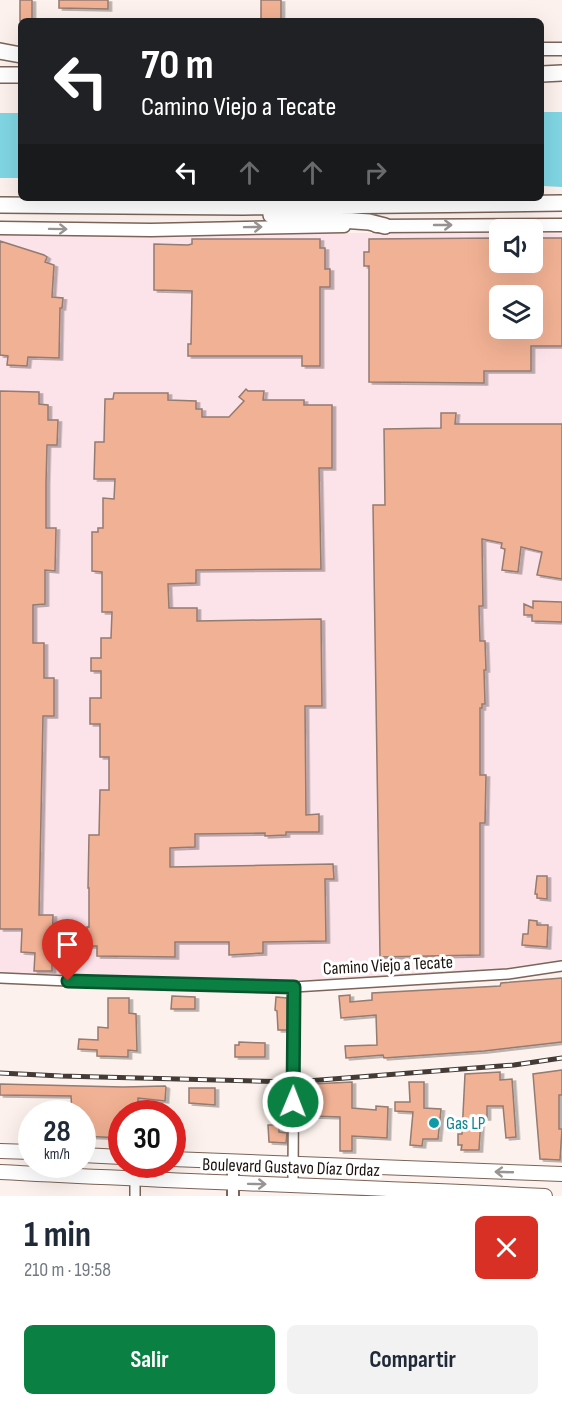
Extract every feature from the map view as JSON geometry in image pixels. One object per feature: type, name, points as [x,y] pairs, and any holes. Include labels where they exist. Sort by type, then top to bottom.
[{"type":"highway","points":[[0,50],[18,53]]},
{"type":"highway","points":[[544,74],[562,73]]},
{"type":"highway","points":[[0,75],[18,75]]},
{"type":"highway","points":[[0,205],[243,207],[562,203]]},
{"type":"highway","points":[[243,207],[256,214],[369,222],[385,226]]},
{"type":"main road","points":[[0,50],[18,49]]},
{"type":"main road","points":[[544,49],[562,49]]},
{"type":"main road","points":[[0,228],[151,230],[562,225]]},
{"type":"main road","points":[[0,1150],[18,1151]]},
{"type":"main road","name":"Boulevard Gustavo Díaz Ordaz","points":[[186,1160],[562,1174]]},
{"type":"main road","name":"Boulevard Gustavo Díaz Ordaz","points":[[0,1172],[135,1179],[233,1189],[293,1184],[545,1196]]},
{"type":"street","name":"Camino Viejo a Tecate","points":[[0,978],[294,987],[508,974],[562,966]]},
{"type":"street","points":[[293,1184],[294,987]]},
{"type":"street","points":[[233,1162],[233,1189]]},
{"type":"street","points":[[135,1179],[135,1196]]},
{"type":"shaded area","points":[[0,233],[489,233],[489,273],[543,273],[543,233],[562,234],[562,962],[503,973],[297,981],[68,979],[0,976]]},
{"type":"water","points":[[544,112],[562,112],[562,187],[544,186]]},
{"type":"water","points":[[0,113],[18,113],[18,178],[0,178]]},
{"type":"building","points":[[20,0],[32,0],[32,18],[20,18]]},
{"type":"building","points":[[59,0],[108,0],[108,9],[59,8]]},
{"type":"building","points":[[261,0],[281,0],[281,18],[261,18]]},
{"type":"building","points":[[489,238],[489,273],[543,273],[543,238],[562,238],[562,346],[531,346],[531,371],[484,371],[484,383],[369,382],[369,266],[364,266],[364,252],[369,252],[369,239]]},
{"type":"building","points":[[192,239],[320,239],[320,248],[325,248],[325,269],[330,269],[330,287],[320,287],[320,366],[302,366],[302,356],[188,356],[188,344],[191,344],[192,291],[154,290],[154,244],[188,245],[192,244]]},
{"type":"building","points":[[0,241],[44,255],[47,257],[45,262],[54,265],[52,297],[63,298],[62,308],[60,308],[59,358],[28,357],[27,366],[7,365],[8,356],[0,355]]},
{"type":"building","points":[[246,389],[264,391],[263,400],[304,400],[304,405],[332,405],[332,468],[319,468],[321,569],[196,570],[196,583],[168,584],[169,608],[197,608],[197,621],[321,619],[322,706],[305,706],[306,815],[319,814],[319,832],[286,832],[286,835],[265,836],[265,833],[195,834],[195,847],[170,848],[170,867],[333,864],[334,879],[325,879],[326,941],[263,942],[263,953],[229,955],[229,942],[175,942],[175,957],[97,956],[97,946],[87,946],[89,835],[99,835],[100,790],[109,790],[109,757],[100,757],[100,724],[90,724],[90,698],[101,698],[101,671],[91,671],[91,658],[101,658],[101,638],[111,638],[112,612],[102,612],[102,572],[92,571],[92,532],[98,532],[98,528],[103,528],[103,498],[114,499],[115,479],[94,479],[95,442],[104,442],[105,399],[113,399],[114,393],[168,393],[168,400],[196,401],[196,409],[202,409],[202,417],[229,417],[244,401],[239,397]]},
{"type":"building","points":[[0,391],[39,392],[39,404],[48,405],[48,420],[58,420],[57,445],[47,445],[46,483],[46,528],[56,528],[55,571],[45,570],[45,604],[33,605],[33,643],[44,643],[44,678],[54,678],[54,716],[43,716],[39,915],[53,915],[52,950],[61,950],[61,958],[52,958],[52,971],[34,971],[35,953],[21,952],[22,929],[0,929]]},
{"type":"building","points":[[441,413],[456,413],[455,424],[562,424],[562,579],[537,575],[542,552],[521,547],[518,572],[502,570],[505,549],[501,548],[502,543],[482,539],[483,606],[479,606],[480,641],[485,641],[486,670],[484,670],[485,704],[482,704],[480,708],[480,775],[486,775],[485,823],[480,823],[480,955],[380,957],[373,505],[385,505],[384,429],[441,428]]},
{"type":"building","points":[[533,601],[562,602],[562,622],[532,621],[532,615],[524,615],[524,604],[533,608]]},
{"type":"building","points":[[537,876],[547,876],[547,899],[537,898],[535,894]]},
{"type":"building","points":[[529,920],[537,921],[537,925],[548,925],[547,947],[522,945],[523,934],[528,934]]},
{"type":"building","points":[[562,978],[562,1042],[484,1051],[384,1058],[383,1055],[346,1058],[345,1046],[377,1045],[376,1015],[341,1018],[339,996],[350,995],[350,1002],[372,1000],[372,993],[500,986],[501,983]]},
{"type":"building","points":[[172,996],[195,997],[195,1009],[171,1009]]},
{"type":"building","points":[[276,997],[287,998],[287,1030],[278,1030]]},
{"type":"building","points":[[108,998],[129,998],[129,1013],[136,1014],[137,1051],[128,1050],[128,1057],[97,1056],[97,1050],[78,1049],[79,1039],[98,1040],[98,1027],[108,1028]]},
{"type":"building","points":[[239,1042],[265,1043],[265,1057],[235,1057],[235,1045],[239,1045]]},
{"type":"building","points":[[562,1070],[562,1095],[559,1095],[559,1129],[562,1129],[560,1160],[540,1159],[533,1074]]},
{"type":"building","points":[[500,1072],[500,1080],[512,1079],[516,1137],[506,1138],[503,1106],[487,1106],[487,1118],[481,1118],[479,1150],[461,1150],[462,1145],[458,1145],[458,1134],[462,1134],[465,1074]]},
{"type":"building","points":[[352,1082],[352,1108],[376,1110],[376,1106],[388,1107],[387,1138],[352,1136],[352,1151],[340,1151],[340,1117],[311,1116],[312,1084]]},
{"type":"building","points":[[409,1082],[424,1082],[424,1108],[441,1109],[438,1139],[423,1139],[422,1146],[410,1145],[413,1112],[395,1111],[395,1102],[410,1102]]},
{"type":"building","points":[[0,1084],[166,1087],[165,1100],[138,1098],[138,1100],[108,1100],[108,1137],[96,1137],[96,1100],[71,1100],[71,1096],[0,1095]]},
{"type":"building","points":[[189,1088],[215,1088],[215,1105],[189,1103]]},
{"type":"building","points":[[268,1125],[279,1125],[279,1132],[287,1133],[286,1143],[269,1142]]},
{"type":"railway","points":[[0,1073],[294,1082],[514,1065],[562,1058]]},
{"type":"place","name":"Gas LP","points":[[434,1123]]},
{"type":"route","points":[[68,981],[294,987],[293,1102]]}]
